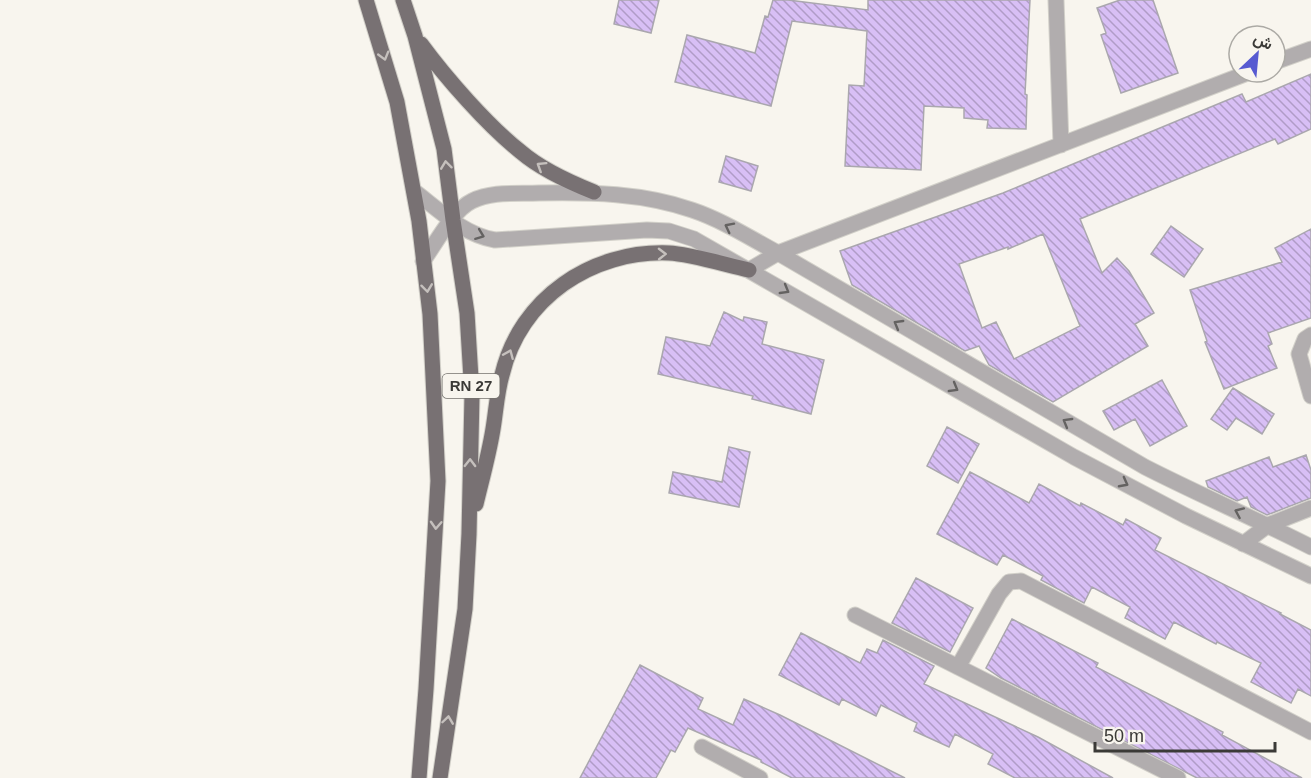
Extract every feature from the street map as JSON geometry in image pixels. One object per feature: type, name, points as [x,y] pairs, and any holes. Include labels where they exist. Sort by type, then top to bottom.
[{"type":"main road","name":"RN 27","points":[[366,0],[397,102],[414,191],[430,314],[438,481],[419,778]]},
{"type":"main road","name":"RN 27","points":[[403,0],[415,36],[444,149],[467,313],[471,383],[469,534],[465,609],[440,778]]},
{"type":"main road","points":[[415,36],[432,60],[459,90],[521,153],[548,170],[594,192]]},
{"type":"main road","points":[[469,534],[493,431],[502,374],[510,351],[521,330],[539,305],[556,287],[578,273],[608,261],[638,255],[670,253],[749,270]]},
{"type":"street","points":[[1056,0],[1061,145]]},
{"type":"street","points":[[1287,57],[1311,48]]},
{"type":"street","points":[[749,270],[778,253],[1227,81]]},
{"type":"street","points":[[414,191],[477,236],[495,240],[647,230],[669,231],[694,239],[1074,457],[1186,516],[1311,576]]},
{"type":"street","points":[[423,261],[461,208],[483,197],[594,192],[632,196],[692,210],[778,253],[1145,466],[1200,495],[1311,547]]},
{"type":"street","points":[[1311,336],[1305,339],[1299,354],[1311,396]]},
{"type":"street","points":[[1243,544],[1268,525],[1311,508]]},
{"type":"street","points":[[958,667],[999,594],[1009,582],[1021,581],[1311,732]]},
{"type":"street","points":[[855,615],[1178,778]]},
{"type":"street","points":[[702,747],[760,778]]},
{"type":"building","points":[[619,0],[659,0],[651,33],[614,24]]},
{"type":"building","points":[[773,0],[868,10],[868,0],[1030,0],[1025,94],[1027,95],[1026,129],[987,128],[988,120],[964,118],[964,108],[924,106],[921,170],[845,166],[849,85],[864,86],[867,31],[792,21],[771,106],[675,82],[687,35],[755,53],[765,16],[768,17]]},
{"type":"building","points":[[1120,0],[1153,0],[1178,73],[1121,93],[1101,35],[1106,33],[1097,8]]},
{"type":"building","points":[[1311,74],[1311,129],[1278,144],[1275,139],[1080,219],[1102,273],[1117,258],[1129,271],[1154,313],[1135,324],[1148,346],[1053,402],[989,365],[979,346],[965,351],[852,285],[840,251],[1003,193],[1242,94],[1246,102]],"holes":[[[1043,234],[1080,326],[1014,359],[996,322],[982,328],[959,264],[1008,247],[1008,249]]]},
{"type":"building","points":[[726,156],[758,166],[751,191],[719,182]]},
{"type":"building","points":[[1171,226],[1203,249],[1184,277],[1151,254]]},
{"type":"building","points":[[1311,229],[1311,318],[1268,333],[1272,344],[1268,346],[1277,368],[1224,389],[1205,342],[1207,341],[1190,290],[1282,262],[1275,248]]},
{"type":"building","points":[[724,312],[743,321],[744,317],[767,322],[762,344],[824,360],[811,414],[752,399],[753,396],[658,374],[666,337],[710,346]]},
{"type":"building","points":[[1162,380],[1187,426],[1150,446],[1135,419],[1114,430],[1103,411]]},
{"type":"building","points":[[1233,388],[1274,414],[1262,434],[1236,418],[1227,430],[1211,419]]},
{"type":"building","points":[[947,427],[979,444],[958,483],[927,466]]},
{"type":"building","points":[[729,447],[750,452],[739,507],[669,493],[673,472],[722,482]]},
{"type":"building","points":[[1306,455],[1311,470],[1311,498],[1267,515],[1251,507],[1247,497],[1237,501],[1208,487],[1206,481],[1269,457],[1273,467]]},
{"type":"building","points":[[970,472],[1029,503],[1039,484],[1123,525],[1126,519],[1161,538],[1155,550],[1311,630],[1311,696],[1298,689],[1291,703],[1251,682],[1261,663],[1217,642],[1216,644],[1174,622],[1165,639],[1125,618],[1130,607],[1092,587],[1084,603],[1041,580],[1043,576],[1003,555],[997,565],[937,534]]},
{"type":"building","points":[[916,578],[973,608],[950,652],[892,623]]},
{"type":"building","points":[[1012,619],[1098,663],[1096,667],[1223,732],[1222,735],[1302,778],[1197,778],[1001,678],[986,668]]},
{"type":"building","points":[[801,633],[860,663],[867,649],[877,653],[883,640],[934,666],[924,684],[1038,737],[1113,778],[1015,778],[988,764],[993,754],[955,734],[949,747],[914,731],[917,723],[881,705],[876,716],[842,699],[839,705],[779,675]]},
{"type":"building","points":[[640,665],[703,698],[698,709],[733,725],[744,699],[905,778],[792,778],[761,760],[688,728],[675,752],[671,750],[656,778],[580,778]]}]
